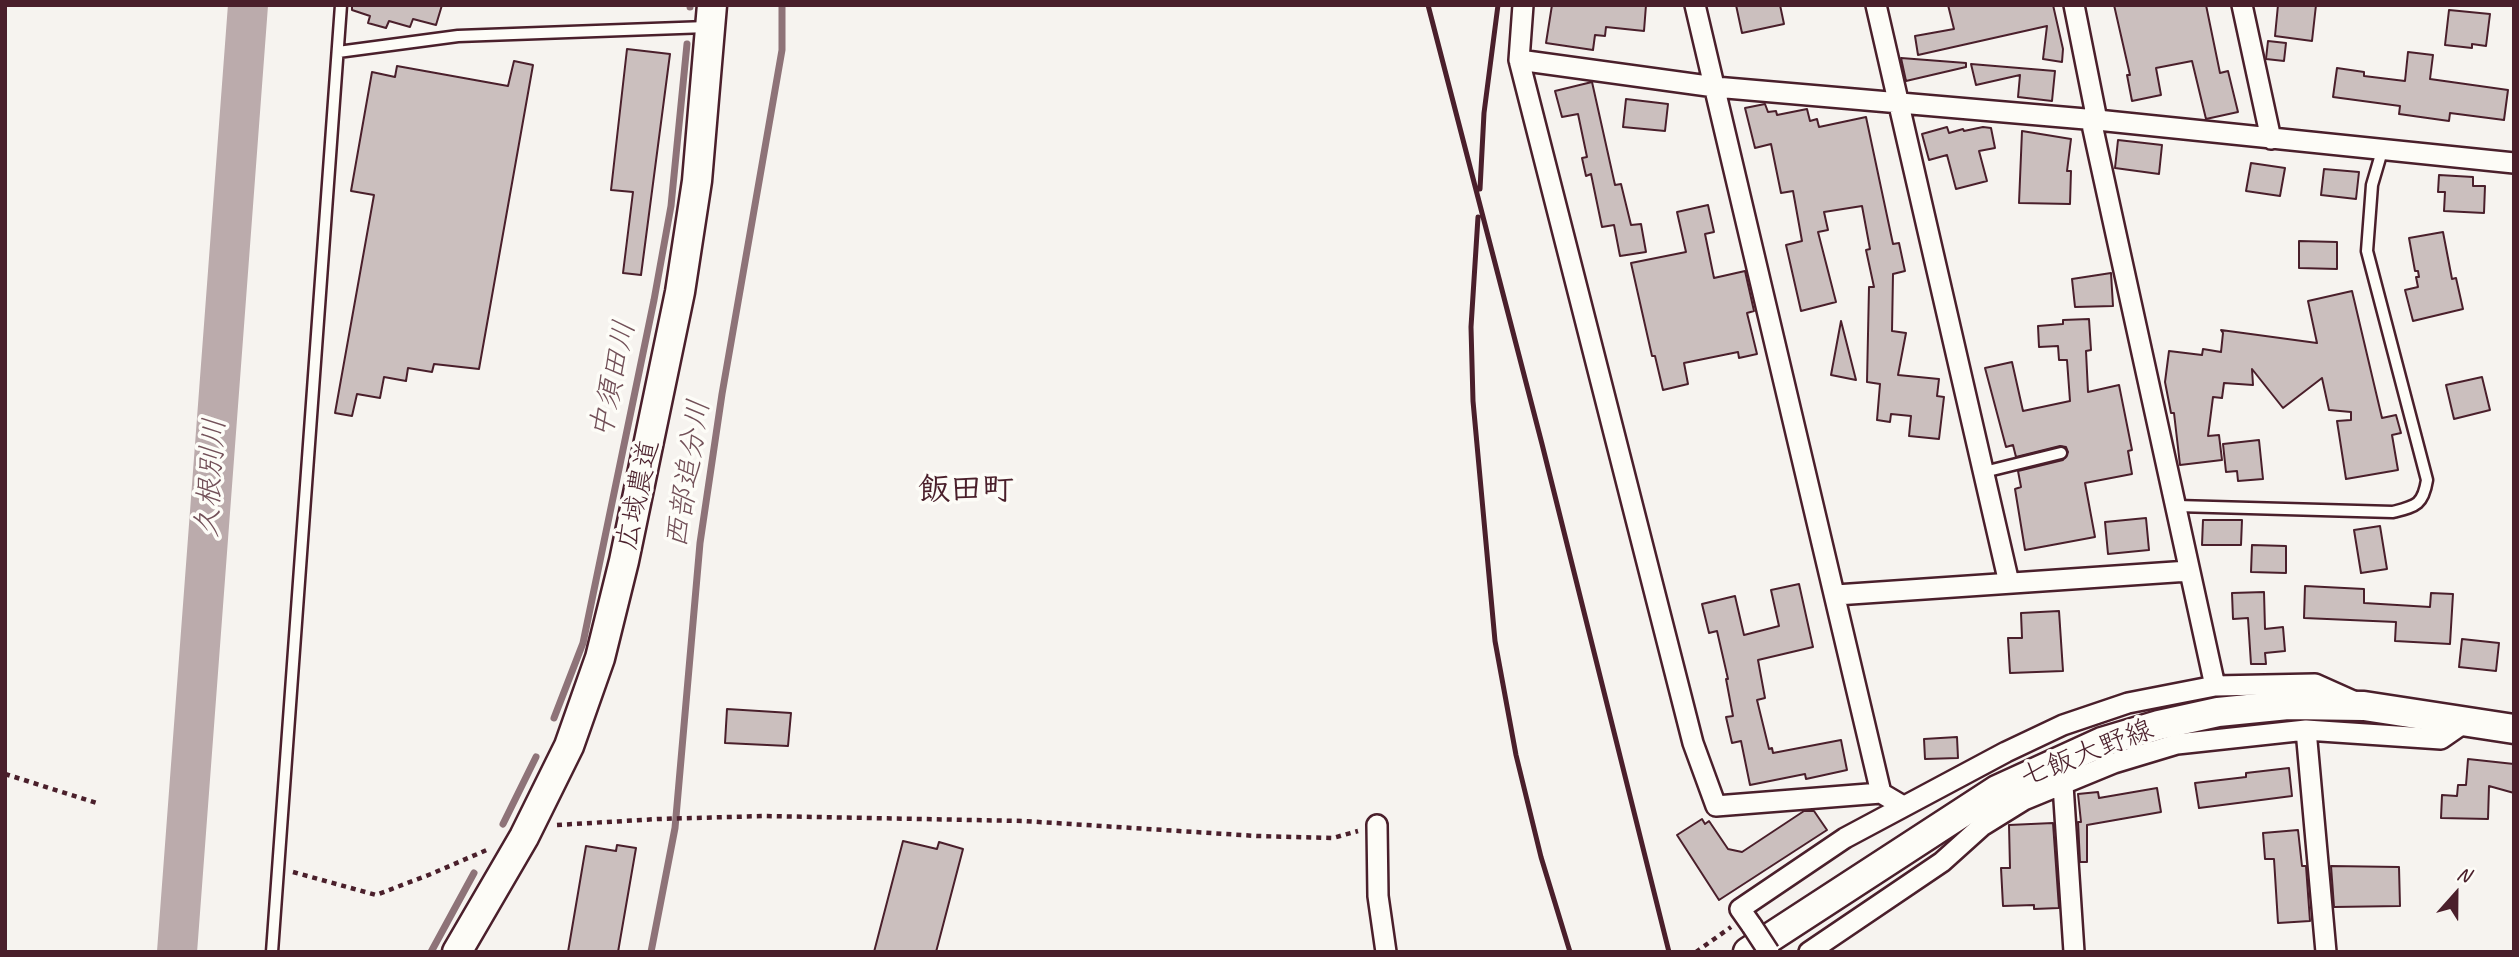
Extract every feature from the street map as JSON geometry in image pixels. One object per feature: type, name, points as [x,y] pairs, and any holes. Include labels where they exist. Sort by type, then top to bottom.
[{"type":"street","points":[[1523,5],[1519,60],[1693,743],[1716,806],[1881,793],[1903,806]]},
{"type":"street","points":[[1695,5],[1881,793]]},
{"type":"street","points":[[1876,5],[2009,583]]},
{"type":"street","points":[[2074,5],[2094,120],[2215,686]]},
{"type":"street","points":[[2242,5],[2271,139]]},
{"type":"street","name":"広域農道","points":[[457,952],[524,837],[569,746],[600,658],[624,561],[680,292],[697,181],[712,16]]},
{"type":"street","points":[[1519,60],[1715,87],[2094,120],[2514,163]]},
{"type":"street","points":[[1836,595],[2189,571]]},
{"type":"street","points":[[1769,952],[1749,931],[1740,909],[1846,838],[2063,725],[2128,704],[2215,686],[2315,684],[2364,706]]},
{"type":"street","name":"七飯大野線","points":[[1749,931],[1997,790],[2102,741],[2159,725],[2218,712],[2288,705],[2364,706],[2514,729]]},
{"type":"street","points":[[1809,952],[1942,862],[1982,826],[2024,800],[2114,762],[2177,744],[2306,730],[2441,739],[2467,721]]},
{"type":"street","points":[[2306,730],[2326,952]]},
{"type":"street","points":[[2063,785],[2074,952]]},
{"type":"street","points":[[1377,825],[1378,896],[1386,952]]},
{"type":"lane","points":[[272,952],[341,5]]},
{"type":"lane","points":[[338,52],[458,36],[712,16]]},
{"type":"lane","points":[[2177,506],[2393,512],[2414,507],[2425,497],[2427,480],[2367,251],[2372,185],[2382,151]]},
{"type":"lane","points":[[1984,472],[2061,453]]},
{"type":"path","points":[[5,774],[97,803]]},
{"type":"path","points":[[278,868],[376,895],[483,850],[554,826],[658,819],[765,816],[1024,821],[1257,836],[1333,838],[1377,825]]},
{"type":"path","points":[[1696,952],[1749,931]]},
{"type":"building","points":[[352,5],[442,5],[436,25],[413,19],[410,27],[389,21],[386,28],[368,23],[370,16],[352,10]]},
{"type":"building","points":[[1552,5],[1646,5],[1644,31],[1606,27],[1605,36],[1595,35],[1593,50],[1546,43]]},
{"type":"building","points":[[1736,5],[1780,5],[1784,24],[1742,33]]},
{"type":"building","points":[[1948,5],[2053,5],[2063,49],[2062,62],[2043,59],[2047,26],[1918,55],[1915,36],[1954,29]]},
{"type":"building","points":[[2114,5],[2206,5],[2220,73],[2228,71],[2238,112],[2206,119],[2192,61],[2156,68],[2161,95],[2132,101],[2127,75],[2130,75]]},
{"type":"building","points":[[2278,5],[2316,5],[2312,41],[2275,36]]},
{"type":"building","points":[[2449,10],[2490,14],[2486,46],[2472,44],[2472,48],[2445,45]]},
{"type":"building","points":[[2268,41],[2286,43],[2284,61],[2266,59]]},
{"type":"building","points":[[627,49],[670,54],[641,275],[623,273],[633,192],[611,190]]},
{"type":"building","points":[[2408,52],[2433,55],[2430,79],[2508,90],[2504,120],[2450,113],[2449,121],[2399,114],[2400,106],[2333,97],[2337,68],[2364,72],[2364,76],[2405,81]]},
{"type":"building","points":[[1901,58],[1966,63],[1966,67],[1906,81]]},
{"type":"building","points":[[514,61],[533,65],[479,369],[434,364],[432,372],[408,368],[406,381],[384,377],[380,398],[357,394],[352,416],[335,413],[374,195],[351,191],[372,72],[395,77],[397,66],[508,86]]},
{"type":"building","points":[[1971,64],[2055,71],[2052,101],[2018,97],[2020,75],[1976,85]]},
{"type":"building","points":[[1592,82],[1615,185],[1621,184],[1631,225],[1641,224],[1646,252],[1620,256],[1614,225],[1602,227],[1591,174],[1586,176],[1582,158],[1587,157],[1578,114],[1562,117],[1555,91]]},
{"type":"building","points":[[1626,99],[1668,104],[1665,131],[1623,127]]},
{"type":"building","points":[[1765,104],[1768,112],[1776,111],[1777,115],[1807,109],[1810,121],[1817,119],[1819,127],[1866,117],[1893,244],[1899,243],[1905,271],[1893,274],[1892,331],[1906,333],[1898,375],[1939,379],[1937,396],[1944,397],[1939,439],[1909,436],[1911,416],[1891,414],[1890,422],[1877,420],[1880,384],[1867,382],[1869,287],[1874,287],[1866,250],[1870,249],[1862,206],[1824,212],[1828,230],[1818,232],[1836,302],[1801,311],[1786,245],[1802,241],[1793,191],[1781,193],[1771,144],[1755,148],[1745,108]]},
{"type":"building","points":[[1947,127],[1949,133],[1963,129],[1991,128],[1995,148],[1979,151],[1987,181],[1956,189],[1947,155],[1929,160],[1922,134]]},
{"type":"building","points":[[2022,131],[2071,139],[2067,171],[2071,171],[2070,204],[2019,203]]},
{"type":"building","points":[[2118,140],[2162,145],[2159,174],[2115,168]]},
{"type":"building","points":[[2251,163],[2285,168],[2280,196],[2246,191]]},
{"type":"building","points":[[2324,169],[2359,172],[2356,199],[2321,195]]},
{"type":"building","points":[[2439,175],[2473,177],[2473,186],[2485,186],[2484,213],[2444,211],[2445,192],[2438,192]]},
{"type":"building","points":[[1708,205],[1714,232],[1705,234],[1714,278],[1745,271],[1754,311],[1747,313],[1757,354],[1739,358],[1738,352],[1684,363],[1688,384],[1663,390],[1655,356],[1652,356],[1631,263],[1686,252],[1677,212]]},
{"type":"building","points":[[2443,232],[2452,279],[2456,278],[2463,309],[2413,321],[2405,290],[2418,287],[2416,277],[2419,277],[2418,271],[2415,271],[2409,238]]},
{"type":"building","points":[[2299,241],[2337,242],[2337,269],[2299,268]]},
{"type":"building","points":[[2111,273],[2113,306],[2075,307],[2072,279]]},
{"type":"building","points":[[2352,291],[2382,418],[2396,415],[2401,433],[2392,435],[2398,470],[2346,479],[2337,421],[2351,420],[2351,412],[2329,410],[2322,378],[2283,408],[2252,369],[2253,385],[2224,383],[2222,398],[2213,397],[2208,436],[2219,435],[2222,460],[2180,465],[2174,413],[2171,413],[2165,382],[2169,351],[2202,355],[2203,349],[2221,352],[2221,330],[2317,343],[2308,301]]},
{"type":"building","points":[[2089,319],[2091,350],[2086,351],[2088,392],[2119,385],[2132,450],[2128,451],[2132,474],[2085,483],[2095,537],[2025,550],[2015,489],[2021,487],[2018,471],[2063,460],[2068,452],[2066,447],[2060,446],[2016,457],[2013,445],[2006,447],[1985,368],[2012,362],[2023,411],[2070,401],[2067,360],[2059,360],[2058,346],[2039,347],[2038,326],[2063,324],[2063,320]]},
{"type":"building","points":[[1841,321],[1856,380],[1831,375]]},
{"type":"building","points":[[2482,377],[2490,410],[2454,419],[2446,385]]},
{"type":"building","points":[[2259,440],[2263,479],[2238,481],[2237,471],[2226,472],[2223,444]]},
{"type":"building","points":[[2146,518],[2149,550],[2108,554],[2105,522]]},
{"type":"building","points":[[2203,520],[2242,520],[2241,545],[2202,545]]},
{"type":"building","points":[[2380,526],[2387,569],[2361,573],[2354,530]]},
{"type":"building","points":[[2252,545],[2286,546],[2286,573],[2251,572]]},
{"type":"building","points":[[1799,584],[1813,647],[1758,660],[1765,698],[1757,700],[1769,749],[1772,748],[1773,753],[1841,740],[1847,770],[1806,779],[1805,774],[1750,785],[1741,741],[1732,743],[1726,717],[1733,716],[1717,631],[1709,633],[1702,604],[1735,596],[1744,635],[1779,626],[1771,590]]},
{"type":"building","points":[[2305,586],[2364,589],[2364,603],[2430,607],[2431,593],[2453,594],[2450,644],[2395,641],[2396,622],[2304,618]]},
{"type":"building","points":[[2264,592],[2265,629],[2283,627],[2285,651],[2265,653],[2266,664],[2251,664],[2248,618],[2233,619],[2232,593]]},
{"type":"building","points":[[2059,611],[2063,671],[2010,673],[2008,638],[2022,638],[2021,613]]},
{"type":"building","points":[[2462,639],[2499,643],[2496,671],[2459,667]]},
{"type":"building","points":[[727,709],[791,713],[788,746],[725,743]]},
{"type":"building","points":[[1957,737],[1958,758],[1925,759],[1924,739]]},
{"type":"building","points":[[2468,759],[2514,764],[2514,793],[2489,786],[2488,819],[2441,818],[2442,795],[2457,796],[2458,785],[2466,785]]},
{"type":"building","points":[[2289,768],[2292,796],[2199,808],[2195,783],[2246,777],[2246,773]]},
{"type":"building","points":[[2157,788],[2161,812],[2087,825],[2087,862],[2080,862],[2078,822],[2081,822],[2078,794],[2098,792],[2099,798]]},
{"type":"building","points":[[1804,811],[1814,811],[1827,830],[1719,900],[1677,835],[1702,819],[1705,824],[1709,821],[1728,849],[1742,852]]},
{"type":"building","points":[[2053,823],[2059,908],[2034,909],[2034,905],[2003,906],[2001,868],[2010,868],[2009,825]]},
{"type":"building","points":[[2298,830],[2302,866],[2306,866],[2310,921],[2278,923],[2274,859],[2265,859],[2263,833]]},
{"type":"building","points":[[903,841],[937,849],[939,842],[963,849],[936,952],[874,952]]},
{"type":"building","points":[[617,845],[636,848],[618,952],[568,952],[586,846],[616,851]]},
{"type":"building","points":[[2331,866],[2399,867],[2400,906],[2334,907]]},
{"type":"waterway","name":"久根別川","points":[[177,952],[248,5]]},
{"type":"waterway","name":"西部追分川","points":[[651,952],[675,828],[700,543],[722,394],[782,50],[782,5]]},
{"type":"waterway","name":"中須田川","points":[[554,718],[583,643],[654,300],[671,206],[687,44]]},
{"type":"waterway","name":"中須田川","points":[[503,824],[536,757]]},
{"type":"waterway","name":"中須田川","points":[[431,952],[474,873]]},
{"type":"railway","points":[[1428,5],[1542,444],[1669,952]]},
{"type":"railway","points":[[1480,189],[1484,113],[1498,5]]},
{"type":"railway","points":[[1478,217],[1471,327],[1473,401],[1495,641],[1516,755],[1541,857],[1570,952]]},
{"type":"district","name":"飯田町","points":[[966,491]]}]
